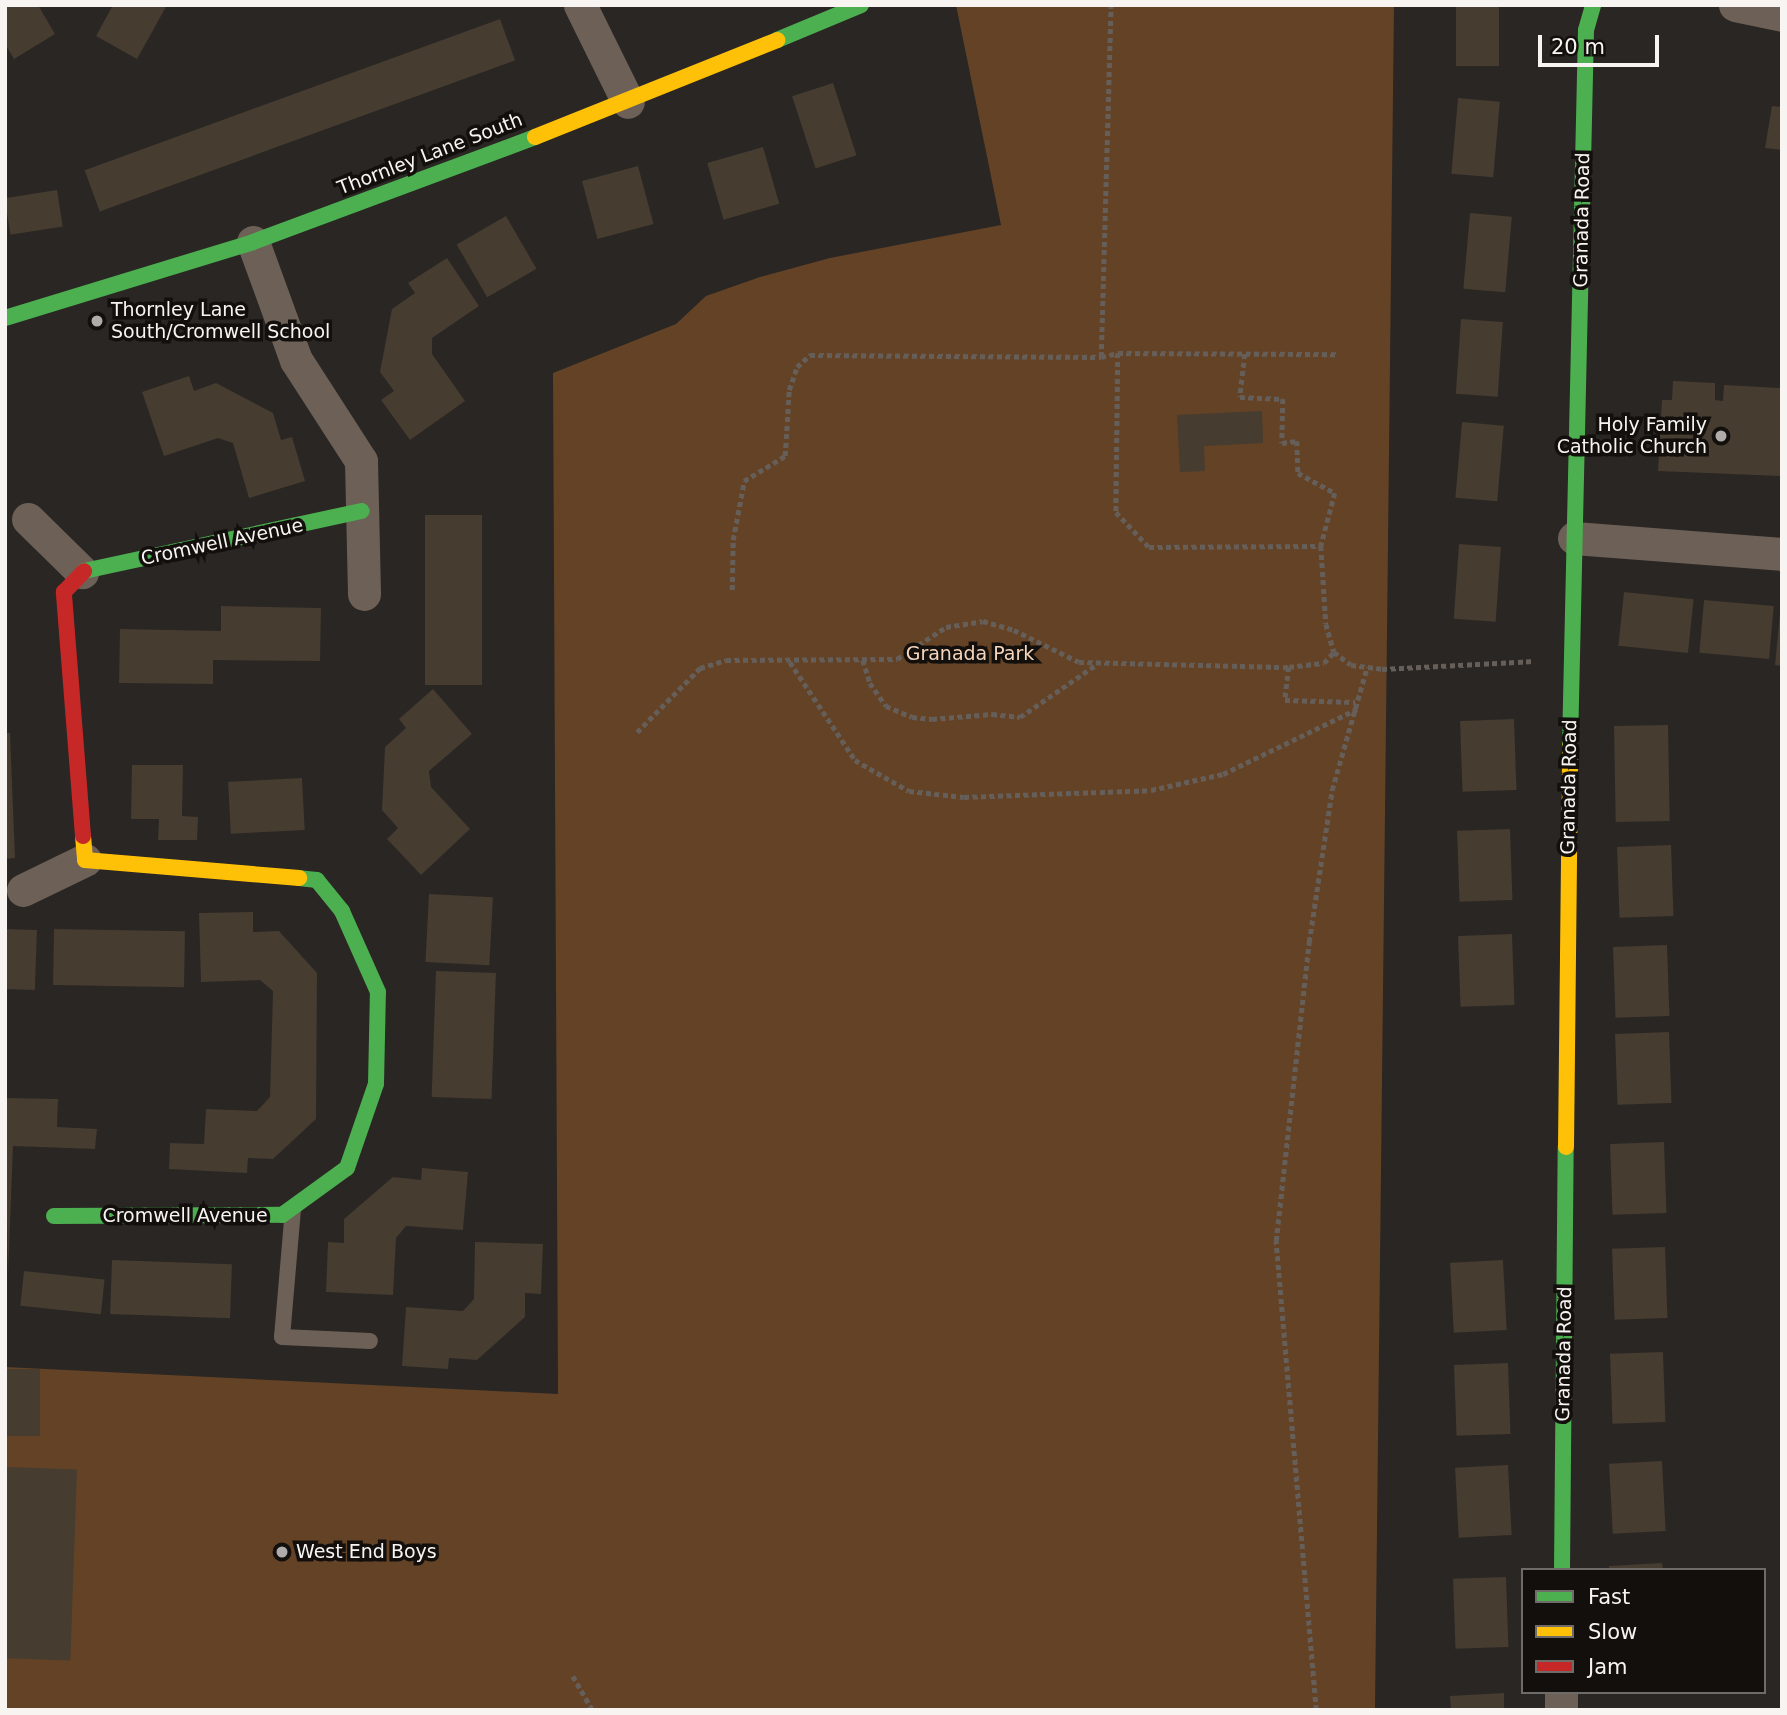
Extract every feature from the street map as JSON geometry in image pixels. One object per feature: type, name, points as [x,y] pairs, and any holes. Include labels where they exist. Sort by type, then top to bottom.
[{"type":"street","points":[[580,5],[628,102]]},
{"type":"street","name":"Thornley Lane South","points":[[5,318],[253,243],[628,102],[861,5]]},
{"type":"street","name":"Granada Road","points":[[1562,1568],[1571,662],[1586,30],[1593,5]]},
{"type":"street","points":[[1735,5],[1782,15]]},
{"type":"street","points":[[253,243],[296,360],[361,461],[364,594]]},
{"type":"street","name":"Cromwell Avenue","points":[[82,572],[362,511]]},
{"type":"street","points":[[23,890],[85,860],[64,592],[82,572],[28,519]]},
{"type":"street","points":[[1574,538],[1782,554]]},
{"type":"street","name":"Cromwell Avenue","points":[[54,1216],[282,1215],[347,1168],[376,1084],[378,992],[342,911],[317,880],[85,860]]},
{"type":"lane","points":[[293,1207],[282,1337],[370,1341]]},
{"type":"path","points":[[1101,357],[1111,5]]},
{"type":"path","points":[[1118,353],[1116,512],[1149,547],[1321,546]]},
{"type":"path","points":[[732,590],[733,540],[744,481],[785,456],[789,390],[797,367],[810,355],[1101,357],[1118,353],[1337,354]]},
{"type":"path","points":[[1245,354],[1240,397],[1283,399],[1282,443],[1297,441],[1298,473],[1335,493],[1321,546],[1326,624],[1334,652],[1351,665],[1367,667],[1571,662]]},
{"type":"path","points":[[637,732],[699,668],[726,660],[790,662],[897,659],[946,627],[983,621],[1014,630],[1079,662],[1289,667],[1324,663],[1334,652]]},
{"type":"path","points":[[863,660],[870,683],[886,706],[912,718],[932,719],[992,714],[1020,717],[1099,663]]},
{"type":"path","points":[[790,662],[855,760],[909,791],[964,797],[1151,790],[1223,774],[1357,709]]},
{"type":"path","points":[[1289,667],[1285,700],[1355,702]]},
{"type":"path","points":[[1316,1710],[1276,1241],[1330,803],[1357,709],[1355,702],[1367,667]]},
{"type":"path","points":[[573,1676],[593,1710]]},
{"type":"green space","name":"Granada Park","points":[[956,5],[1394,5],[1375,1710],[5,1710],[5,1367],[558,1394],[553,373],[676,324],[706,296],[760,277],[830,258],[1001,225]]},
{"type":"building","points":[[5,5],[38,5],[55,34],[14,59],[5,44]]},
{"type":"building","points":[[113,5],[167,5],[137,59],[96,36]]},
{"type":"building","points":[[1456,5],[1499,5],[1499,66],[1456,66]]},
{"type":"building","points":[[500,19],[515,60],[100,212],[85,170]]},
{"type":"building","points":[[833,83],[856,155],[816,169],[792,96]]},
{"type":"building","points":[[1458,98],[1500,102],[1493,177],[1451,174]]},
{"type":"building","points":[[1772,106],[1782,107],[1782,150],[1765,148]]},
{"type":"building","points":[[763,147],[779,204],[724,220],[707,163]]},
{"type":"building","points":[[638,166],[654,224],[598,239],[582,181]]},
{"type":"building","points":[[57,190],[63,227],[10,235],[5,198]]},
{"type":"building","points":[[1470,213],[1512,217],[1505,292],[1463,289]]},
{"type":"building","points":[[506,216],[536,269],[487,297],[457,244]]},
{"type":"building","points":[[447,258],[479,306],[432,338],[432,354],[465,401],[410,440],[381,400],[394,391],[380,372],[392,309],[415,293],[408,283]]},
{"type":"building","points":[[1461,319],[1503,322],[1498,397],[1456,394]]},
{"type":"building","points":[[189,376],[194,391],[216,383],[273,413],[281,440],[292,437],[305,481],[249,498],[233,443],[218,438],[164,456],[142,392]]},
{"type":"building","name":"Holy Family Catholic Church","points":[[1673,381],[1715,383],[1715,400],[1723,401],[1724,385],[1782,388],[1782,476],[1658,471],[1662,400],[1672,400]]},
{"type":"building","points":[[1262,411],[1263,443],[1204,446],[1205,471],[1180,472],[1177,415]]},
{"type":"building","points":[[1462,422],[1504,426],[1497,501],[1455,498]]},
{"type":"building","points":[[425,515],[482,515],[482,685],[425,685]]},
{"type":"building","points":[[1459,544],[1501,547],[1496,622],[1454,619]]},
{"type":"building","points":[[1624,592],[1694,599],[1688,653],[1618,646]]},
{"type":"building","points":[[1704,600],[1774,606],[1769,659],[1699,653]]},
{"type":"building","points":[[221,606],[321,608],[320,661],[213,660],[213,684],[119,683],[120,629],[221,631]]},
{"type":"building","points":[[1780,613],[1782,614],[1782,666],[1775,665]]},
{"type":"building","points":[[433,689],[472,734],[429,771],[431,787],[470,829],[421,875],[387,839],[398,828],[382,810],[385,747],[406,728],[399,719]]},
{"type":"building","points":[[1514,719],[1516,790],[1463,792],[1460,721]]},
{"type":"building","points":[[1668,725],[1670,821],[1616,822],[1614,726]]},
{"type":"building","points":[[5,733],[10,733],[15,858],[5,859]]},
{"type":"building","points":[[132,765],[183,765],[182,816],[198,817],[197,840],[158,840],[159,819],[131,819]]},
{"type":"building","points":[[302,778],[305,830],[231,834],[228,782]]},
{"type":"building","points":[[1510,829],[1512,900],[1460,902],[1457,831]]},
{"type":"building","points":[[1671,845],[1673,916],[1620,918],[1617,847]]},
{"type":"building","points":[[429,894],[493,897],[489,965],[425,962]]},
{"type":"building","points":[[253,912],[253,932],[279,931],[317,973],[316,1119],[273,1159],[248,1158],[247,1173],[169,1169],[170,1143],[204,1144],[206,1109],[257,1111],[270,1097],[273,991],[260,980],[201,982],[199,913]]},
{"type":"building","points":[[5,929],[37,930],[35,990],[5,989]]},
{"type":"building","points":[[54,929],[185,931],[184,987],[53,985]]},
{"type":"building","points":[[1512,934],[1514,1005],[1461,1007],[1458,936]]},
{"type":"building","points":[[1667,945],[1669,1016],[1616,1018],[1613,947]]},
{"type":"building","points":[[436,971],[496,973],[492,1099],[432,1097]]},
{"type":"building","points":[[1669,1032],[1671,1103],[1618,1105],[1615,1034]]},
{"type":"building","points":[[5,1098],[58,1099],[57,1127],[97,1129],[95,1149],[13,1146],[8,1276]]},
{"type":"building","points":[[1664,1142],[1666,1213],[1613,1215],[1610,1144]]},
{"type":"building","points":[[422,1168],[468,1172],[463,1230],[406,1226],[396,1238],[393,1295],[326,1292],[328,1242],[344,1243],[344,1219],[393,1177],[421,1180]]},
{"type":"building","points":[[475,1242],[543,1244],[541,1294],[525,1293],[525,1317],[477,1360],[449,1358],[448,1369],[402,1366],[406,1307],[463,1311],[474,1299]]},
{"type":"building","points":[[1665,1247],[1667,1318],[1615,1320],[1612,1249]]},
{"type":"building","points":[[112,1260],[232,1264],[230,1318],[110,1314]]},
{"type":"building","points":[[1503,1260],[1507,1330],[1454,1333],[1450,1263]]},
{"type":"building","points":[[24,1271],[105,1279],[101,1314],[20,1306]]},
{"type":"building","points":[[1663,1352],[1665,1422],[1612,1424],[1610,1354]]},
{"type":"building","points":[[1508,1363],[1510,1434],[1457,1436],[1454,1365]]},
{"type":"building","points":[[5,1369],[40,1369],[40,1436],[5,1436]]},
{"type":"building","points":[[1662,1461],[1666,1531],[1613,1534],[1609,1464]]},
{"type":"building","points":[[1508,1465],[1512,1535],[1459,1538],[1455,1468]]},
{"type":"building","points":[[5,1467],[77,1470],[70,1660],[5,1658]]},
{"type":"building","points":[[1662,1563],[1663,1568],[1609,1568]]},
{"type":"building","points":[[1506,1577],[1508,1647],[1455,1649],[1453,1579]]},
{"type":"building","points":[[1504,1693],[1504,1710],[1451,1710],[1450,1696]]},
{"type":"traffic: fast","points":[[777,40],[861,5]]},
{"type":"traffic: fast","points":[[1570,746],[1586,30],[1593,5]]},
{"type":"traffic: fast","points":[[5,318],[253,242],[535,137]]},
{"type":"traffic: fast","points":[[84,571],[362,511]]},
{"type":"traffic: fast","points":[[54,1216],[282,1215],[347,1168],[376,1084],[378,992],[342,911],[317,880],[299,878]]},
{"type":"traffic: fast","points":[[1562,1568],[1566,1147]]},
{"type":"traffic: slow","points":[[535,137],[777,40]]},
{"type":"traffic: slow","points":[[1566,1147],[1570,746]]},
{"type":"traffic: slow","points":[[83,836],[85,860],[299,878]]},
{"type":"traffic: jam","points":[[83,836],[64,592],[84,571]]},
{"type":"place","name":"Thornley Lane South/Cromwell School","points":[[97,321]]},
{"type":"place","name":"Holy Family Catholic Church","points":[[1721,436]]},
{"type":"place","name":"West End Boys","points":[[282,1552]]}]
